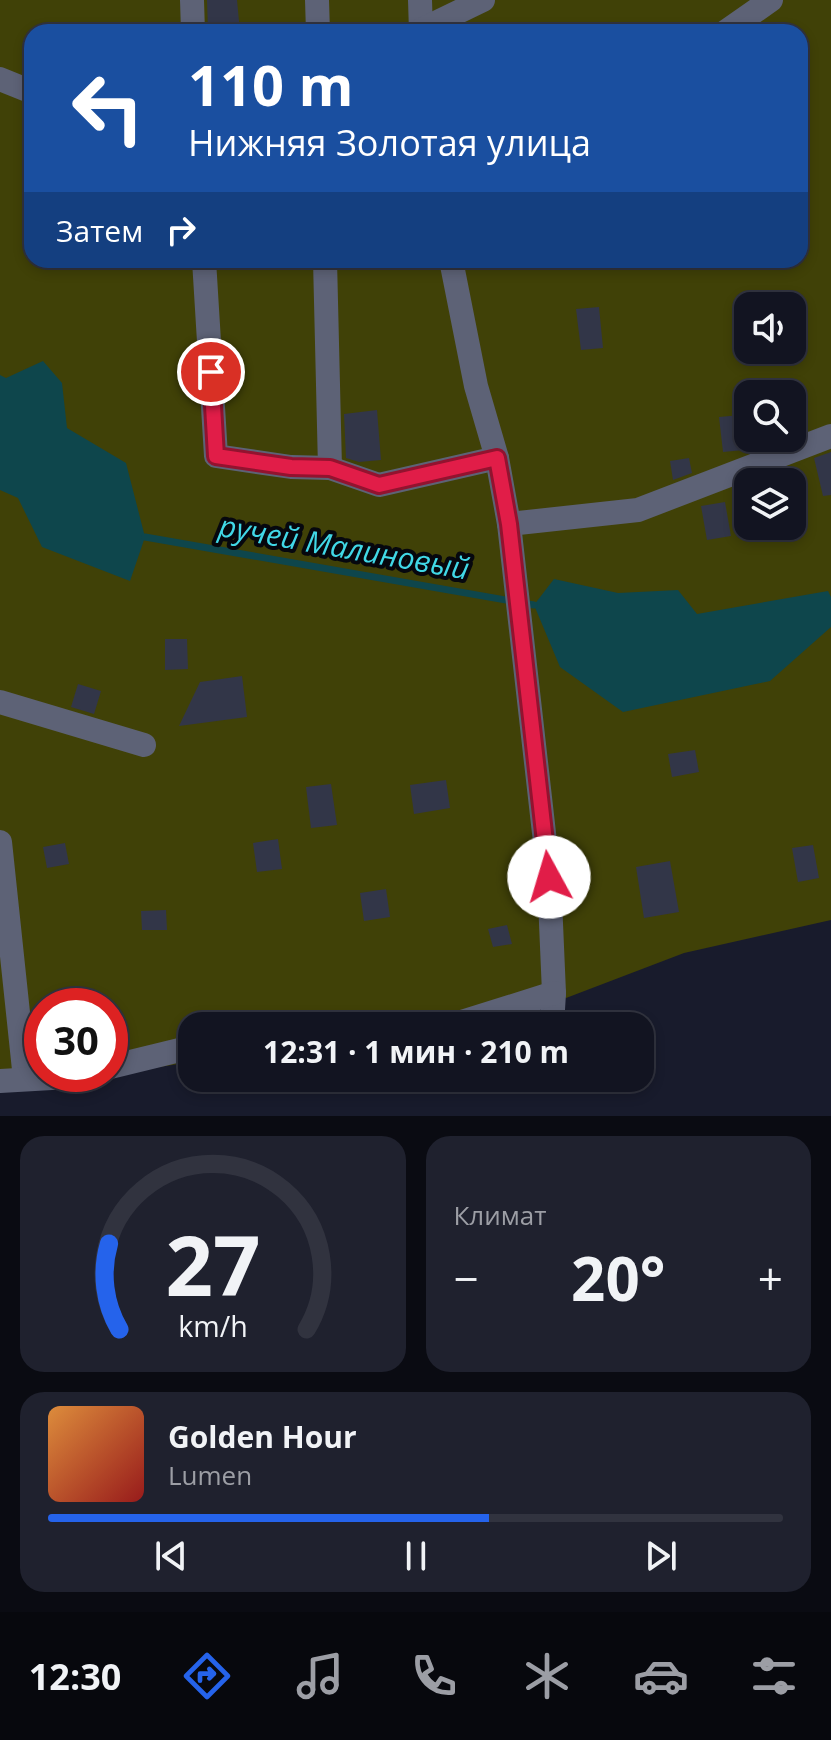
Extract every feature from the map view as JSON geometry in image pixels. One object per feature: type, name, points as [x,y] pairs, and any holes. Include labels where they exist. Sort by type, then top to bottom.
[{"type":"street","points":[[192,0],[193,24]]},
{"type":"street","points":[[317,0],[318,24]]},
{"type":"street","points":[[420,0],[421,24]]},
{"type":"street","points":[[435,24],[483,0]]},
{"type":"street","points":[[736,24],[771,0]]},
{"type":"street","points":[[0,79],[24,89]]},
{"type":"street","points":[[204,268],[216,456],[291,467],[330,468],[379,485],[497,458]]},
{"type":"street","points":[[325,268],[330,468]]},
{"type":"street","points":[[453,268],[476,386],[497,458],[509,524],[549,877],[553,1012]]},
{"type":"street","points":[[509,524],[638,510],[831,436]]},
{"type":"street","points":[[0,702],[144,745]]},
{"type":"street","points":[[0,842],[24,1070]]},
{"type":"street","points":[[494,1012],[554,993]]},
{"type":"street","points":[[128,1063],[178,1050]]},
{"type":"street","points":[[0,1081],[24,1079]]},
{"type":"shaded area","points":[[0,0],[831,0],[831,920],[684,953],[532,1011],[178,1012],[178,1064],[128,1072],[128,988],[24,988],[24,1087],[0,1091]]},
{"type":"shaded area","points":[[43,361],[62,383],[67,428],[126,463],[145,537],[130,581],[42,547],[18,498],[0,490],[0,375],[6,378]]},
{"type":"shaded area","points":[[554,579],[618,593],[678,590],[697,614],[828,591],[831,597],[831,627],[770,681],[623,712],[560,667],[534,605]]},
{"type":"building","points":[[207,0],[237,0],[239,24],[208,24]]},
{"type":"building","points":[[599,307],[603,348],[581,350],[576,309]]},
{"type":"building","points":[[377,410],[381,460],[359,462],[346,458],[344,414]]},
{"type":"building","points":[[734,416],[734,451],[723,452],[719,417]]},
{"type":"building","points":[[831,452],[831,495],[823,496],[814,458]]},
{"type":"building","points":[[689,458],[692,473],[673,480],[670,461]]},
{"type":"building","points":[[725,502],[731,536],[707,540],[701,506]]},
{"type":"building","points":[[165,639],[187,639],[188,669],[165,670]]},
{"type":"building","points":[[242,676],[247,717],[179,726],[200,682]]},
{"type":"building","points":[[78,684],[101,691],[94,714],[71,707]]},
{"type":"building","points":[[695,750],[699,772],[672,777],[668,754]]},
{"type":"building","points":[[446,780],[450,808],[414,814],[410,785]]},
{"type":"building","points":[[331,784],[337,825],[311,828],[306,787]]},
{"type":"building","points":[[278,839],[282,869],[257,872],[253,843]]},
{"type":"building","points":[[65,843],[69,864],[47,868],[43,847]]},
{"type":"building","points":[[813,845],[819,878],[798,882],[792,848]]},
{"type":"building","points":[[670,861],[679,912],[644,918],[636,867]]},
{"type":"building","points":[[386,889],[390,917],[364,921],[360,893]]},
{"type":"building","points":[[166,910],[167,930],[142,930],[141,911]]},
{"type":"building","points":[[507,925],[512,944],[493,947],[488,929]]},
{"type":"waterway","name":"ручей Малиновый","points":[[145,537],[534,605]]},
{"type":"route","points":[[211,372],[216,456],[291,467],[330,468],[379,485],[497,458],[509,524],[549,877]]}]
